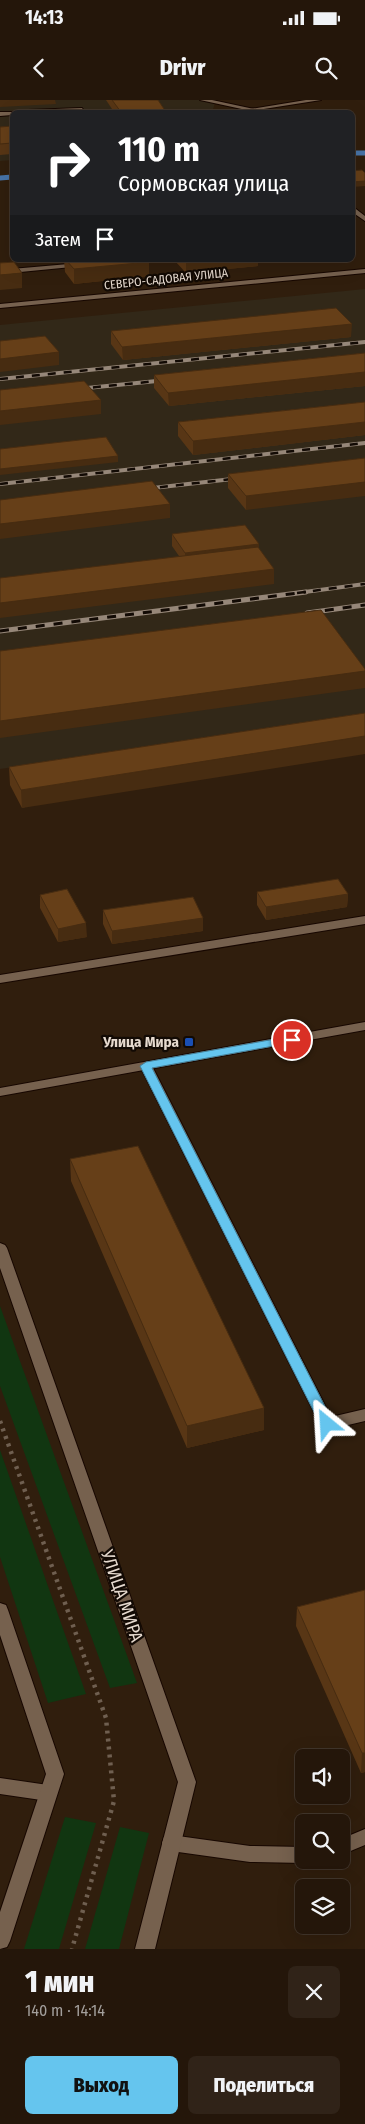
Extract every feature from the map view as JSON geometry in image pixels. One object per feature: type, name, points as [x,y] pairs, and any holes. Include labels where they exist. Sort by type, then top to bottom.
[{"type":"street","points":[[202,100],[251,109]]},
{"type":"street","points":[[246,110],[318,100]]},
{"type":"street","points":[[63,110],[81,109]]},
{"type":"street","points":[[355,211],[365,220]]},
{"type":"street","points":[[0,272],[93,263]]},
{"type":"street","name":"СЕВЕРО-САДОВАЯ УЛИЦА","points":[[0,306],[365,271]]},
{"type":"street","points":[[0,979],[365,920]]},
{"type":"street","points":[[0,1092],[365,1026]]},
{"type":"street","points":[[146,1066],[327,1424],[365,1415]]},
{"type":"street","name":"УЛИЦА МИРА","points":[[0,1248],[187,1782],[144,1949]]},
{"type":"street","points":[[0,1610],[55,1774],[0,1941]]},
{"type":"street","points":[[0,1786],[48,1793]]},
{"type":"street","points":[[350,1843],[365,1837]]},
{"type":"street","points":[[171,1843],[250,1854],[295,1855]]},
{"type":"path","points":[[0,1421],[106,1718],[114,1801],[72,1949]]},
{"type":"shaded area","points":[[0,100],[216,100],[213,110],[10,110],[10,160],[0,161]]},
{"type":"shaded area","points":[[365,289],[365,716],[0,769],[0,325]]},
{"type":"green space","points":[[0,1306],[137,1683],[110,1688],[0,1386]]},
{"type":"green space","points":[[0,1450],[86,1694],[48,1703],[0,1557]]},
{"type":"green space","points":[[65,1817],[96,1823],[59,1949],[24,1949]]},
{"type":"green space","points":[[120,1827],[149,1833],[119,1949],[85,1949]]},
{"type":"building","points":[[112,100],[158,100],[165,110],[120,110]]},
{"type":"building","points":[[10,126],[10,143],[0,144],[0,127]]},
{"type":"building","points":[[362,170],[365,173],[365,181],[355,182],[355,171]]},
{"type":"building","points":[[14,262],[22,273],[0,275],[0,263]]},
{"type":"building","points":[[68,262],[149,262],[74,269]]},
{"type":"building","points":[[336,308],[352,324],[122,347],[111,331]]},
{"type":"building","points":[[45,336],[59,352],[0,359],[0,341]]},
{"type":"building","points":[[365,353],[365,372],[168,393],[154,375]]},
{"type":"building","points":[[84,381],[101,400],[0,411],[0,390]]},
{"type":"building","points":[[365,402],[365,422],[193,441],[178,422]]},
{"type":"building","points":[[106,437],[118,456],[0,469],[0,449]]},
{"type":"building","points":[[365,458],[365,482],[246,496],[228,474]]},
{"type":"building","points":[[152,481],[170,504],[0,524],[0,500]]},
{"type":"building","points":[[245,525],[259,544],[185,553],[172,534]]},
{"type":"building","points":[[258,547],[274,569],[0,603],[0,578]]},
{"type":"building","points":[[321,610],[365,671],[0,721],[0,651]]},
{"type":"building","points":[[365,713],[365,736],[21,790],[9,767]]},
{"type":"building","points":[[338,879],[348,894],[266,907],[257,892]]},
{"type":"building","points":[[67,889],[86,923],[58,929],[40,895]]},
{"type":"building","points":[[193,897],[203,918],[112,931],[103,910]]},
{"type":"building","points":[[138,1146],[264,1408],[187,1426],[70,1159]]},
{"type":"building","points":[[365,1590],[365,1753],[362,1753],[297,1607]]},
{"type":"waterway","points":[[355,153],[365,153]]},
{"type":"waterway","points":[[0,178],[10,177]]},
{"type":"railway","points":[[0,379],[365,342]]},
{"type":"railway","points":[[77,389],[167,380]]},
{"type":"railway","points":[[0,484],[365,443]]},
{"type":"railway","points":[[144,489],[241,478]]},
{"type":"railway","points":[[297,593],[365,584]]},
{"type":"railway","points":[[0,631],[306,592]]},
{"type":"railway","points":[[307,613],[365,605]]},
{"type":"place","name":"Улица Мира","points":[[189,1042]]},
{"type":"route","points":[[292,1040],[146,1066],[327,1424]]}]
